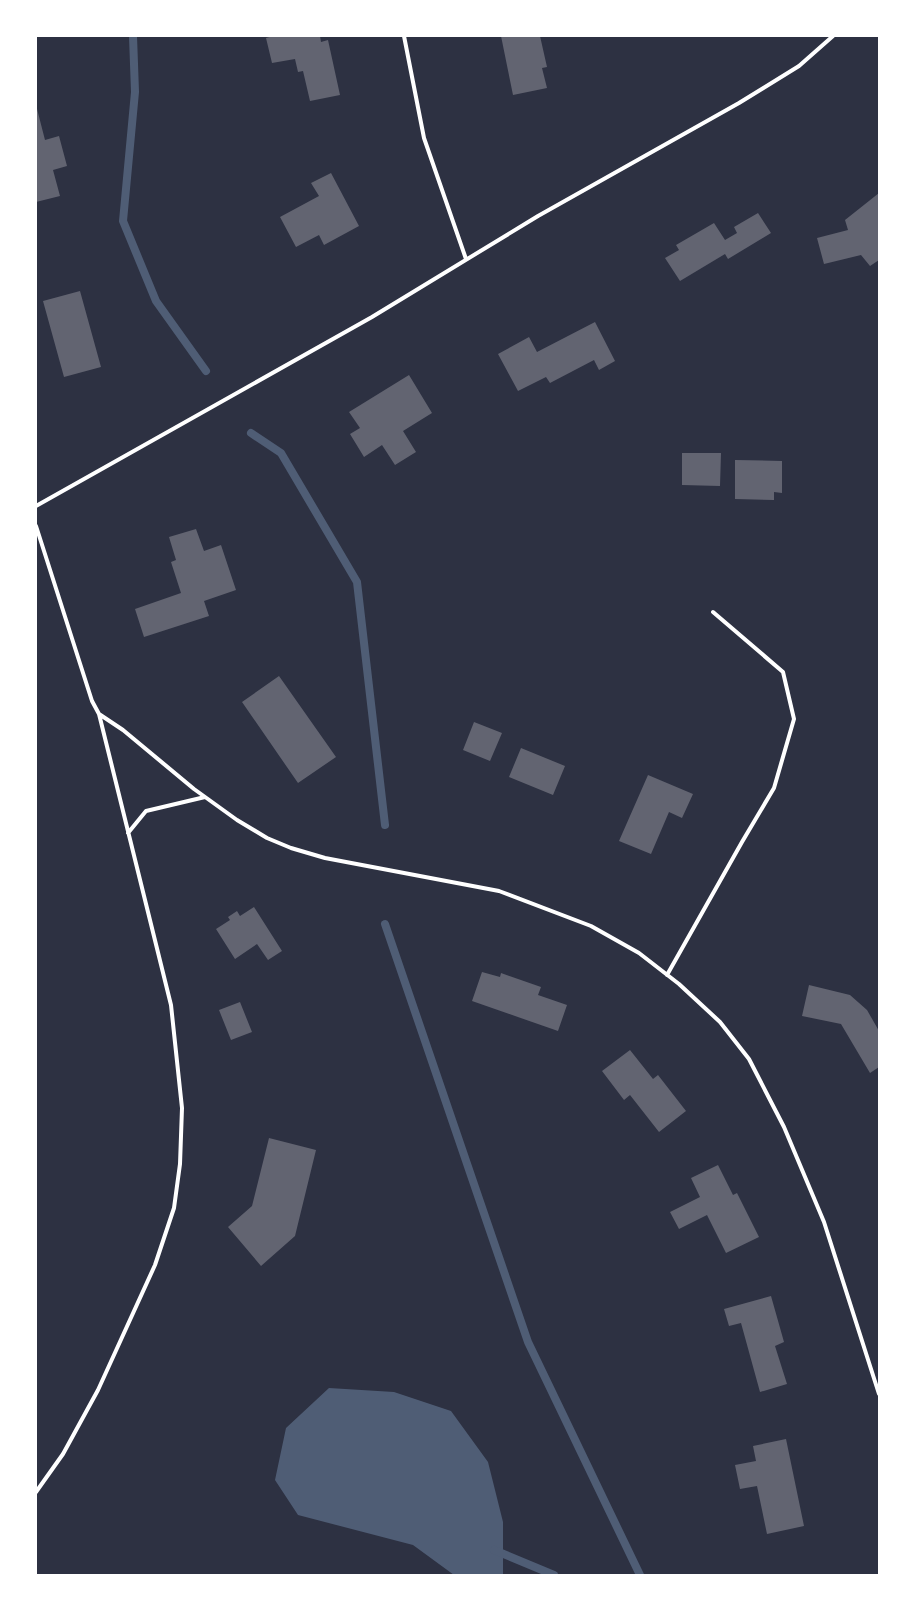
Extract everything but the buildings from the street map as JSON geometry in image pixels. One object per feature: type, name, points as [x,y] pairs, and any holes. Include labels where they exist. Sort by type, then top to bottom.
[{"type":"street","points":[[404,36],[424,138],[466,259]]},
{"type":"street","points":[[36,506],[372,317],[538,216],[744,100],[799,66],[833,36]]},
{"type":"street","points":[[36,526],[92,701],[99,714],[171,1005],[182,1108],[180,1164],[174,1208],[155,1265],[98,1390],[63,1454],[36,1492]]},
{"type":"street","points":[[667,975],[774,788],[794,719],[783,672],[713,612]]},
{"type":"street","points":[[99,714],[123,730],[205,797],[237,820],[268,838],[291,848],[326,858],[499,891],[591,926],[639,953],[667,975],[720,1022],[748,1059],[784,1126],[824,1222],[879,1394]]},
{"type":"street","points":[[128,833],[146,811],[205,797]]},
{"type":"water","points":[[329,1388],[394,1392],[451,1411],[488,1462],[503,1522],[503,1575],[454,1575],[413,1545],[298,1515],[275,1480],[286,1428]]},
{"type":"waterway","points":[[133,36],[135,92],[123,221],[156,301],[206,371]]},
{"type":"waterway","points":[[251,433],[281,453],[357,582],[385,825]]},
{"type":"waterway","points":[[385,924],[528,1342],[640,1575]]},
{"type":"waterway","points":[[494,1550],[554,1575]]}]
